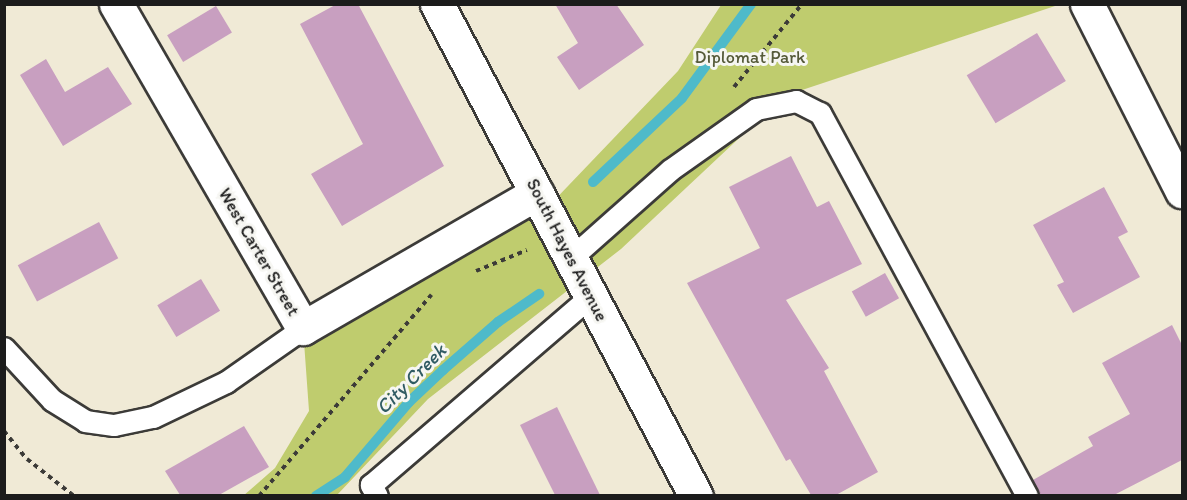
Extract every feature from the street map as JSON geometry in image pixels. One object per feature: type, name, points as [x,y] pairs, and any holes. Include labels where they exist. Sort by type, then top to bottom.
[{"type":"street","name":"West Carter Street","points":[[116,4],[303,328],[537,193]]},
{"type":"street","name":"South Hayes Avenue","points":[[437,4],[696,495]]},
{"type":"street","points":[[1088,4],[1182,191]]},
{"type":"lane","points":[[565,246],[756,109],[796,101],[820,113],[1027,495]]},
{"type":"lane","points":[[377,495],[371,485],[591,297]]},
{"type":"lane","points":[[4,348],[14,362],[52,400],[85,421],[114,425],[153,417],[226,382],[303,328]]},
{"type":"path","points":[[474,272],[517,255],[565,246]]},
{"type":"path","points":[[259,495],[435,291]]},
{"type":"path","points":[[4,431],[27,459],[74,495]]},
{"type":"green space","name":"Diplomat Park","points":[[721,5],[1058,5],[784,96],[621,249],[428,399],[337,495],[243,496],[275,468],[309,411],[303,328],[537,193],[546,209],[678,71]]},
{"type":"building","points":[[337,4],[358,4],[444,166],[342,226],[311,174],[363,144],[300,24]]},
{"type":"building","points":[[555,4],[616,4],[644,45],[579,90],[557,57],[578,43]]},
{"type":"building","points":[[216,6],[232,33],[183,62],[167,35]]},
{"type":"building","points":[[1037,33],[1066,81],[996,123],[967,75]]},
{"type":"building","points":[[46,59],[65,92],[108,67],[132,104],[63,146],[20,75]]},
{"type":"building","points":[[791,156],[817,207],[829,201],[862,264],[786,300],[829,368],[824,371],[878,472],[836,495],[811,495],[790,459],[786,461],[687,283],[760,248],[729,187]]},
{"type":"building","points":[[1104,187],[1128,232],[1118,237],[1140,277],[1073,313],[1057,285],[1064,282],[1033,225]]},
{"type":"building","points":[[99,222],[118,258],[37,301],[18,265]]},
{"type":"building","points":[[885,273],[899,298],[866,317],[852,291]]},
{"type":"building","points":[[201,279],[220,311],[176,337],[157,305]]},
{"type":"building","points":[[1172,325],[1182,345],[1182,460],[1114,495],[1040,495],[1033,480],[1093,446],[1088,437],[1130,414],[1102,363]]},
{"type":"building","points":[[557,407],[600,495],[555,495],[520,425]]},
{"type":"building","points":[[244,426],[269,467],[219,495],[180,495],[165,471]]},
{"type":"waterway","name":"City Creek","points":[[593,182],[682,98],[751,4]]},
{"type":"waterway","name":"City Creek","points":[[316,496],[345,477],[409,402],[443,370],[498,322],[539,294]]}]
